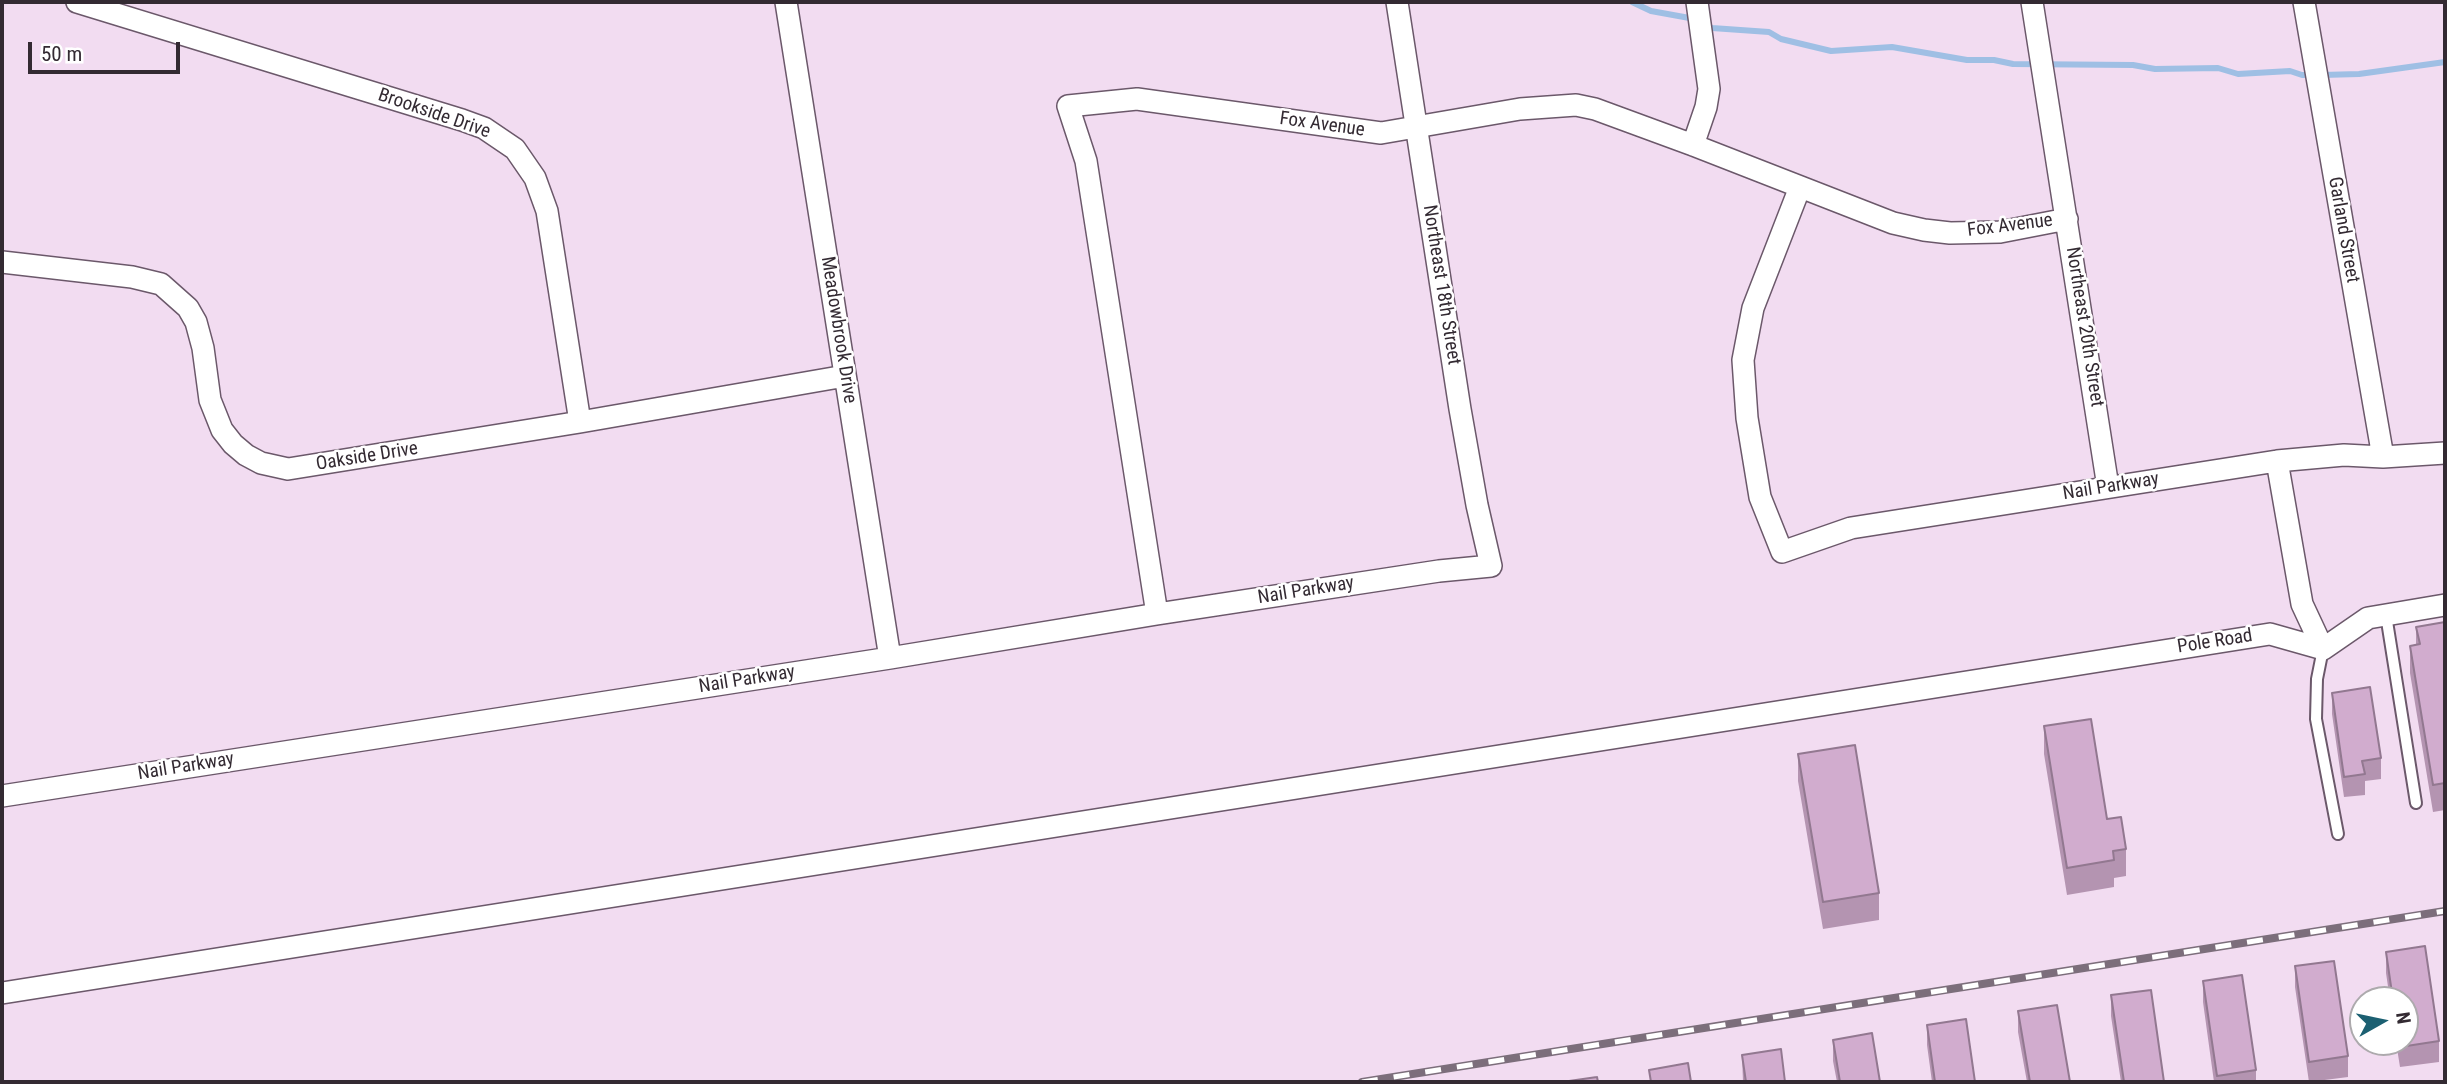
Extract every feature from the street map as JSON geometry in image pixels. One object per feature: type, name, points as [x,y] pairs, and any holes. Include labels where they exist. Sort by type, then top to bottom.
[{"type":"street","name":"Brookside Drive","points":[[78,2],[462,120],[484,128],[514,149],[535,178],[547,211],[580,422]]},
{"type":"street","name":"Meadowbrook Drive","points":[[786,2],[890,658]]},
{"type":"street","name":"Northeast 18th Street","points":[[1397,2],[1460,409],[1477,505],[1492,566]]},
{"type":"street","points":[[1693,145],[1709,89],[1697,2]]},
{"type":"street","name":"Northeast 20th Street","points":[[2032,2],[2108,487]]},
{"type":"street","name":"Garland Street","points":[[2304,2],[2382,457]]},
{"type":"street","name":"Fox Avenue","points":[[1157,614],[1086,161],[1068,106],[1137,99],[1381,133],[1520,108],[1576,105],[1693,145],[1894,223],[1924,230],[1950,233],[2000,232],[2067,219]]},
{"type":"street","name":"Nail Parkway","points":[[1800,187],[1753,308],[1743,360],[1747,418],[1760,498],[1782,552],[1851,528],[2277,461],[2344,455],[2382,457],[2445,453]]},
{"type":"street","name":"Oakside Drive","points":[[2,262],[132,277],[161,284],[188,309],[196,322],[203,348],[210,400],[222,430],[233,444],[261,463],[288,469],[845,376]]},
{"type":"street","points":[[2277,461],[2302,604],[2323,649],[2368,618],[2445,605]]},
{"type":"street","name":"Nail Parkway","points":[[2,796],[1157,614],[1439,571],[1492,566]]},
{"type":"street","name":"Pole Road","points":[[2,993],[2270,634],[2323,649]]},
{"type":"lane","points":[[2386,615],[2416,803]]},
{"type":"lane","points":[[2323,649],[2317,680],[2316,719],[2338,834]]},
{"type":"building","points":[[2445,622],[2445,783],[2433,785],[2410,646],[2420,644],[2416,627]]},
{"type":"building","points":[[2370,687],[2381,758],[2362,761],[2365,774],[2344,777],[2332,693]]},
{"type":"building","points":[[2091,719],[2107,819],[2121,817],[2126,849],[2113,851],[2114,860],[2067,868],[2044,726]]},
{"type":"building","points":[[1855,745],[1879,893],[1823,902],[1798,754]]},
{"type":"building","points":[[2425,946],[2439,1041],[2419,1044],[2419,986],[2391,986],[2386,952]]},
{"type":"building","points":[[2334,961],[2348,1056],[2309,1062],[2295,966]]},
{"type":"building","points":[[2242,975],[2256,1070],[2217,1076],[2203,981]]},
{"type":"building","points":[[2151,990],[2164,1082],[2124,1082],[2111,995]]},
{"type":"building","points":[[2057,1005],[2070,1082],[2030,1082],[2018,1011]]},
{"type":"building","points":[[1966,1019],[1975,1082],[1935,1082],[1927,1025]]},
{"type":"building","points":[[1872,1033],[1880,1082],[1840,1082],[1833,1040]]},
{"type":"building","points":[[1781,1049],[1785,1082],[1746,1082],[1742,1055]]},
{"type":"building","points":[[1688,1063],[1691,1082],[1651,1082],[1649,1070]]},
{"type":"building","points":[[1597,1077],[1598,1082],[1562,1082]]},
{"type":"waterway","points":[[1632,2],[1651,11],[1695,19]]},
{"type":"waterway","points":[[1705,24],[1712,28],[1769,32],[1781,39],[1831,51],[1892,47],[1967,60],[1994,60],[2013,64],[2133,65],[2155,69],[2218,68],[2238,74],[2290,71],[2311,75]]},
{"type":"waterway","points":[[2322,75],[2359,74],[2445,62]]},
{"type":"railway","points":[[1362,1082],[2445,911]]}]
